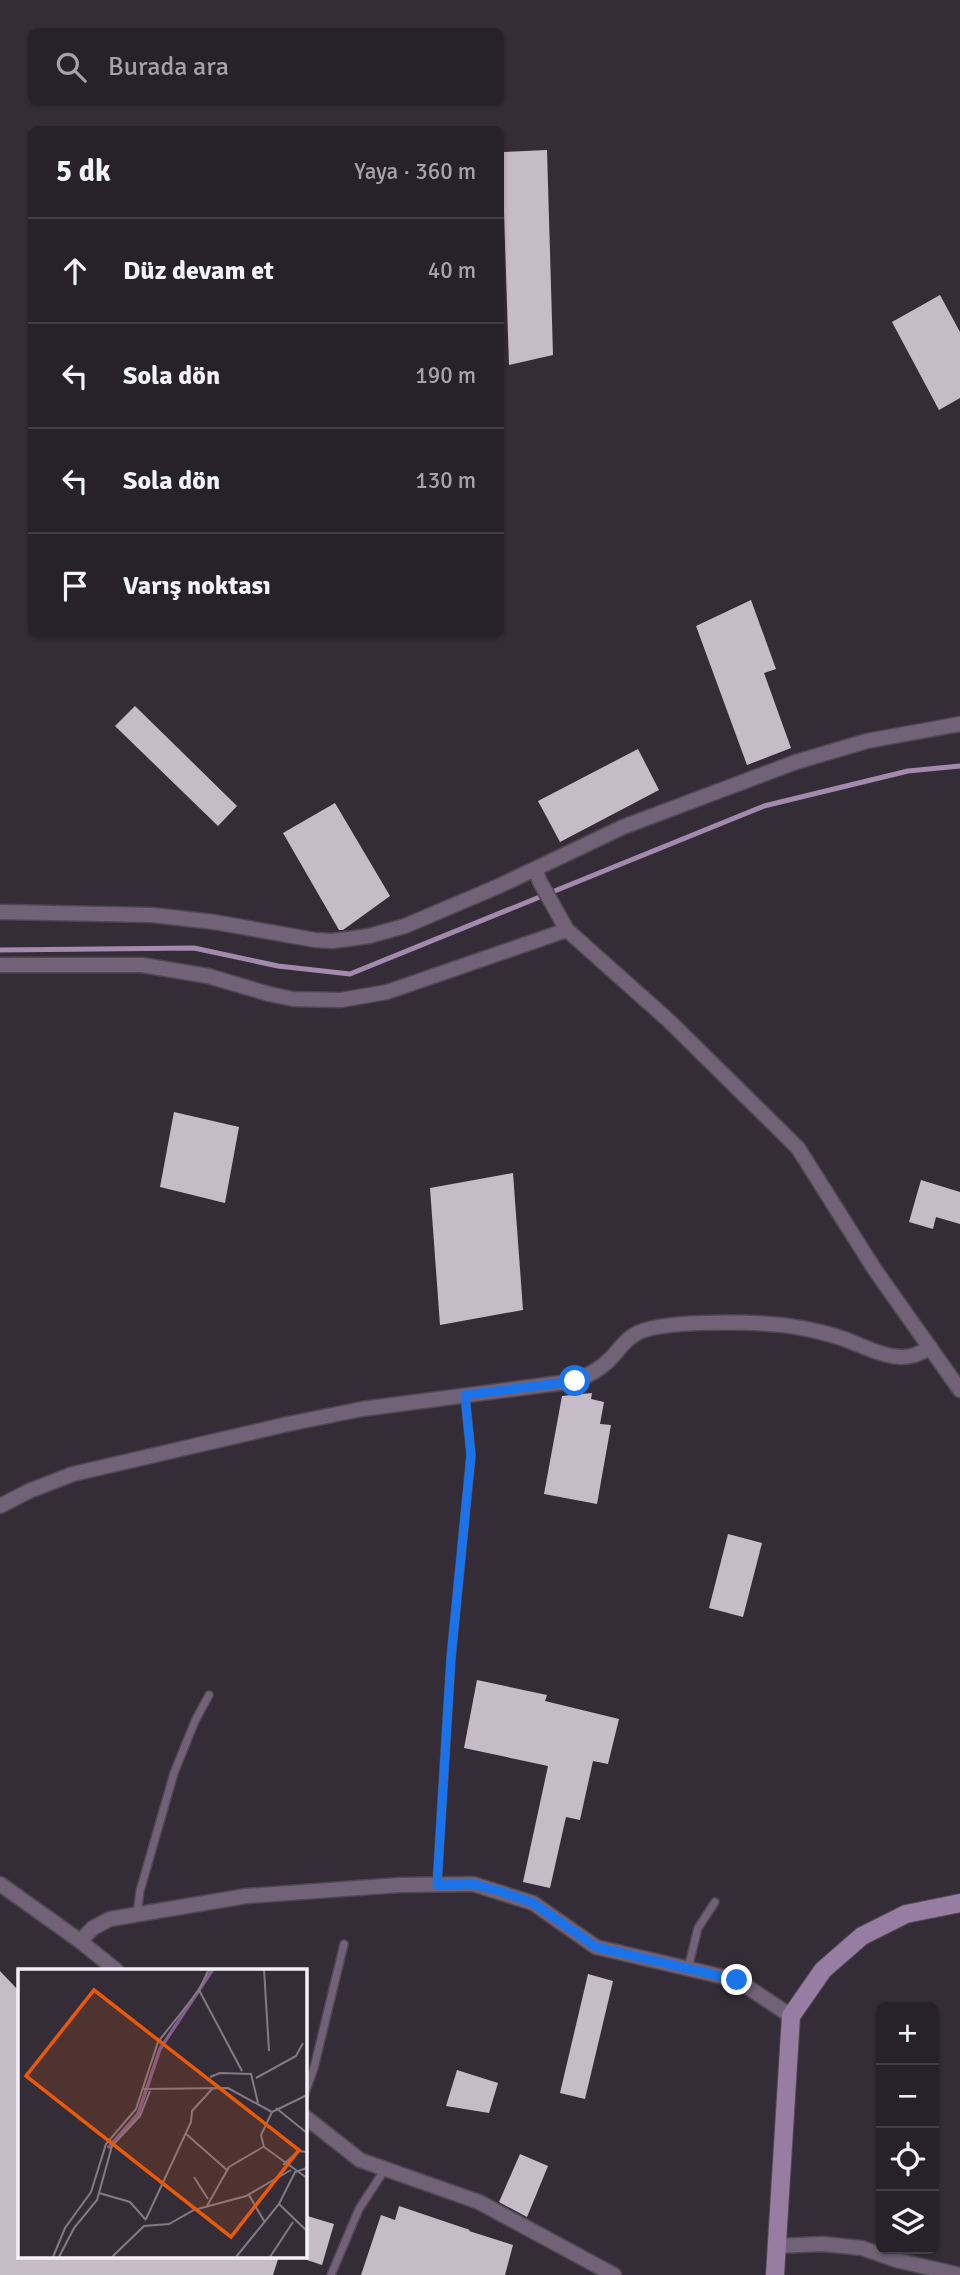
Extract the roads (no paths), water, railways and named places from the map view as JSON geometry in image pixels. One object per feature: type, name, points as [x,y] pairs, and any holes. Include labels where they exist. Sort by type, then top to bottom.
[{"type":"street","points":[[0,912],[152,915],[214,922],[296,938],[342,940],[369,936],[405,926],[538,876],[623,827],[796,762],[867,741],[960,724]]},
{"type":"street","points":[[538,876],[557,916],[567,930],[667,1019],[798,1148],[875,1270],[960,1390]]},
{"type":"street","points":[[0,965],[142,965],[208,976],[293,999],[341,1000],[387,992],[567,930]]},
{"type":"street","points":[[0,1506],[49,1482],[96,1468],[362,1409],[575,1381],[599,1369],[627,1340],[651,1326],[731,1323],[782,1325],[834,1335],[896,1358],[918,1355],[930,1347]]},
{"type":"street","points":[[0,1884],[115,1969]]},
{"type":"street","points":[[80,1941],[93,1928],[110,1919],[246,1896],[400,1885],[474,1884],[533,1903],[596,1947],[737,1980],[791,2016]]},
{"type":"street","points":[[775,2275],[791,2016],[823,1970],[862,1936],[906,1914],[960,1903]]},
{"type":"street","points":[[306,2118],[360,2160],[479,2202],[614,2275]]},
{"type":"street","points":[[777,2246],[822,2244],[862,2248],[896,2260],[960,2275]]},
{"type":"lane","points":[[437,1885],[451,1658],[471,1455],[465,1395]]},
{"type":"lane","points":[[136,1915],[140,1891],[174,1773],[195,1721],[209,1695]]},
{"type":"lane","points":[[688,1968],[698,1928],[715,1902]]},
{"type":"lane","points":[[306,2090],[314,2068],[344,1944]]},
{"type":"lane","points":[[331,2275],[359,2209],[385,2169]]},
{"type":"waterway","points":[[0,950],[194,948],[278,966],[350,974],[764,806],[908,771],[960,766]]}]
